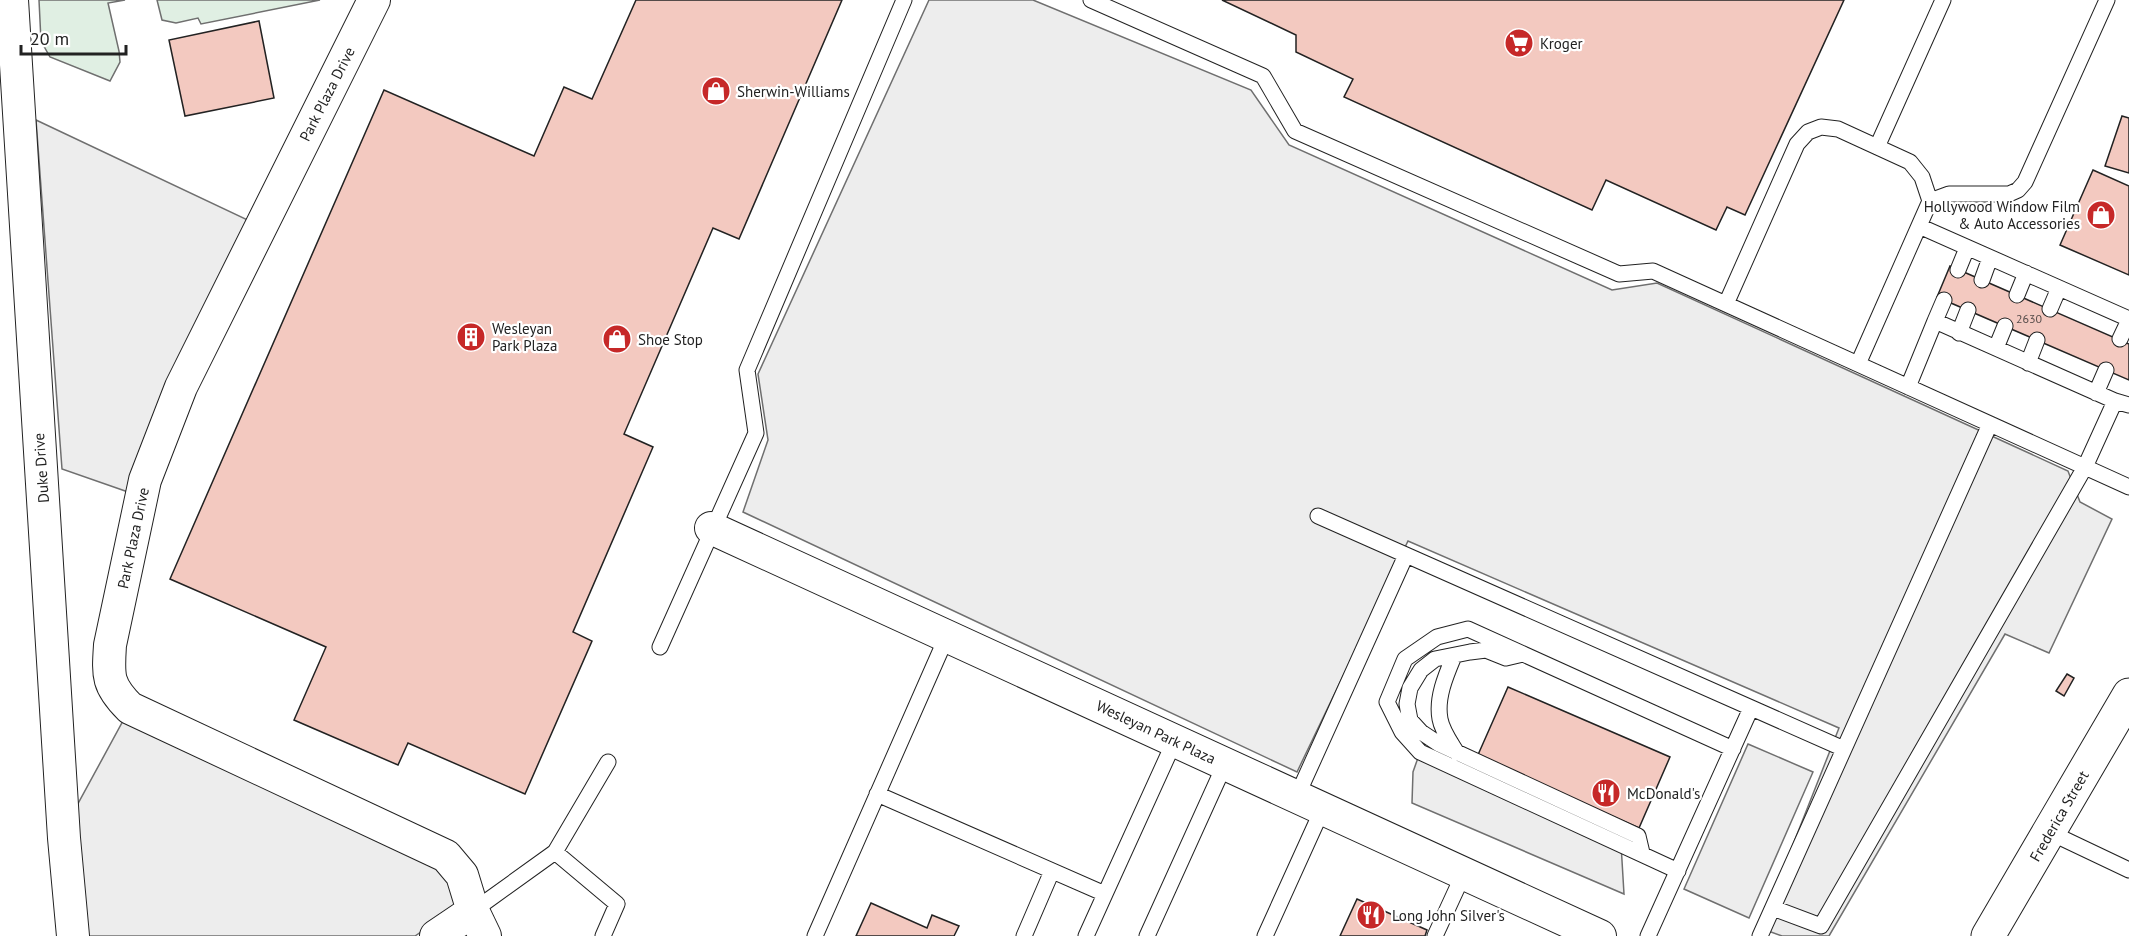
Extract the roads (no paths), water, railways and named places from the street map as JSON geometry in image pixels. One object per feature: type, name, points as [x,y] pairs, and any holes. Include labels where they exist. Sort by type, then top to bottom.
[{"type":"main road","name":"Frederica Street","points":[[1988,936],[2129,695]]},
{"type":"street","name":"Duke Drive","points":[[12,0],[64,838],[73,936]]},
{"type":"street","name":"Park Plaza Drive","points":[[374,0],[181,387],[145,480],[110,645],[108,671],[114,692],[130,708],[446,855],[462,875],[479,923]]},
{"type":"street","name":"Wesleyan Park Plaza","points":[[711,528],[1600,936]]},
{"type":"street","points":[[436,936],[479,923]]},
{"type":"lane","points":[[660,647],[711,528],[756,433],[747,370],[904,0]]},
{"type":"lane","points":[[1091,0],[1263,76],[1295,131],[1619,274],[1653,271],[2129,487]]},
{"type":"lane","points":[[1876,147],[1943,0]]},
{"type":"lane","points":[[1930,201],[1949,194],[1971,192],[2001,195],[2018,190],[2025,182],[2107,0]]},
{"type":"lane","points":[[1726,304],[1797,144],[1808,132],[1821,127],[1838,129],[1910,162],[1922,177],[1930,201],[1858,364]]},
{"type":"lane","points":[[1919,226],[2129,319],[2120,339]]},
{"type":"lane","points":[[1958,270],[1967,248]]},
{"type":"lane","points":[[1982,280],[1990,258]]},
{"type":"lane","points":[[2017,295],[2026,273]]},
{"type":"lane","points":[[2050,309],[2059,288]]},
{"type":"lane","points":[[1908,387],[1944,300]]},
{"type":"lane","points":[[1959,333],[1968,310]]},
{"type":"lane","points":[[1773,908],[1821,926],[2122,403],[1935,321]]},
{"type":"lane","points":[[1996,348],[2005,326]]},
{"type":"lane","points":[[2028,363],[2037,340]]},
{"type":"lane","points":[[2096,393],[2106,370]]},
{"type":"lane","points":[[1760,936],[1990,424]]},
{"type":"lane","points":[[1318,516],[1844,749]]},
{"type":"lane","points":[[1265,936],[1310,802],[1406,555]]},
{"type":"lane","points":[[1678,871],[1420,752],[1402,732],[1387,702],[1405,658],[1437,637],[1468,629],[1732,749]]},
{"type":"lane","points":[[815,936],[947,636]]},
{"type":"lane","points":[[1523,654],[1506,658],[1486,650],[1435,659],[1421,670],[1410,688],[1407,704],[1410,720],[1421,732],[1439,744],[1638,836],[1642,853]]},
{"type":"lane","points":[[1454,656],[1445,676],[1440,699],[1440,720],[1457,753]]},
{"type":"lane","points":[[1648,936],[1751,708]]},
{"type":"lane","points":[[1086,936],[1175,740]]},
{"type":"lane","points":[[479,923],[555,852],[608,762]]},
{"type":"lane","points":[[1147,936],[1226,764]]},
{"type":"lane","points":[[877,794],[1105,894]]},
{"type":"lane","points":[[2049,832],[2129,870]]},
{"type":"lane","points":[[555,852],[617,904],[603,936]]},
{"type":"lane","points":[[1024,936],[1052,871]]},
{"type":"lane","points":[[1435,936],[1464,873]]},
{"type":"place","name":"Kroger","points":[[1519,43]]},
{"type":"place","name":"Sherwin-Williams","points":[[716,91]]},
{"type":"place","name":"Hollywood Window Film & Auto Accessories","points":[[2101,215]]},
{"type":"place","name":"Wesleyan Park Plaza","points":[[471,337]]},
{"type":"place","name":"Shoe Stop","points":[[617,339]]},
{"type":"place","name":"McDonald's","points":[[1606,793]]},
{"type":"place","name":"Long John Silver's","points":[[1371,915]]}]
